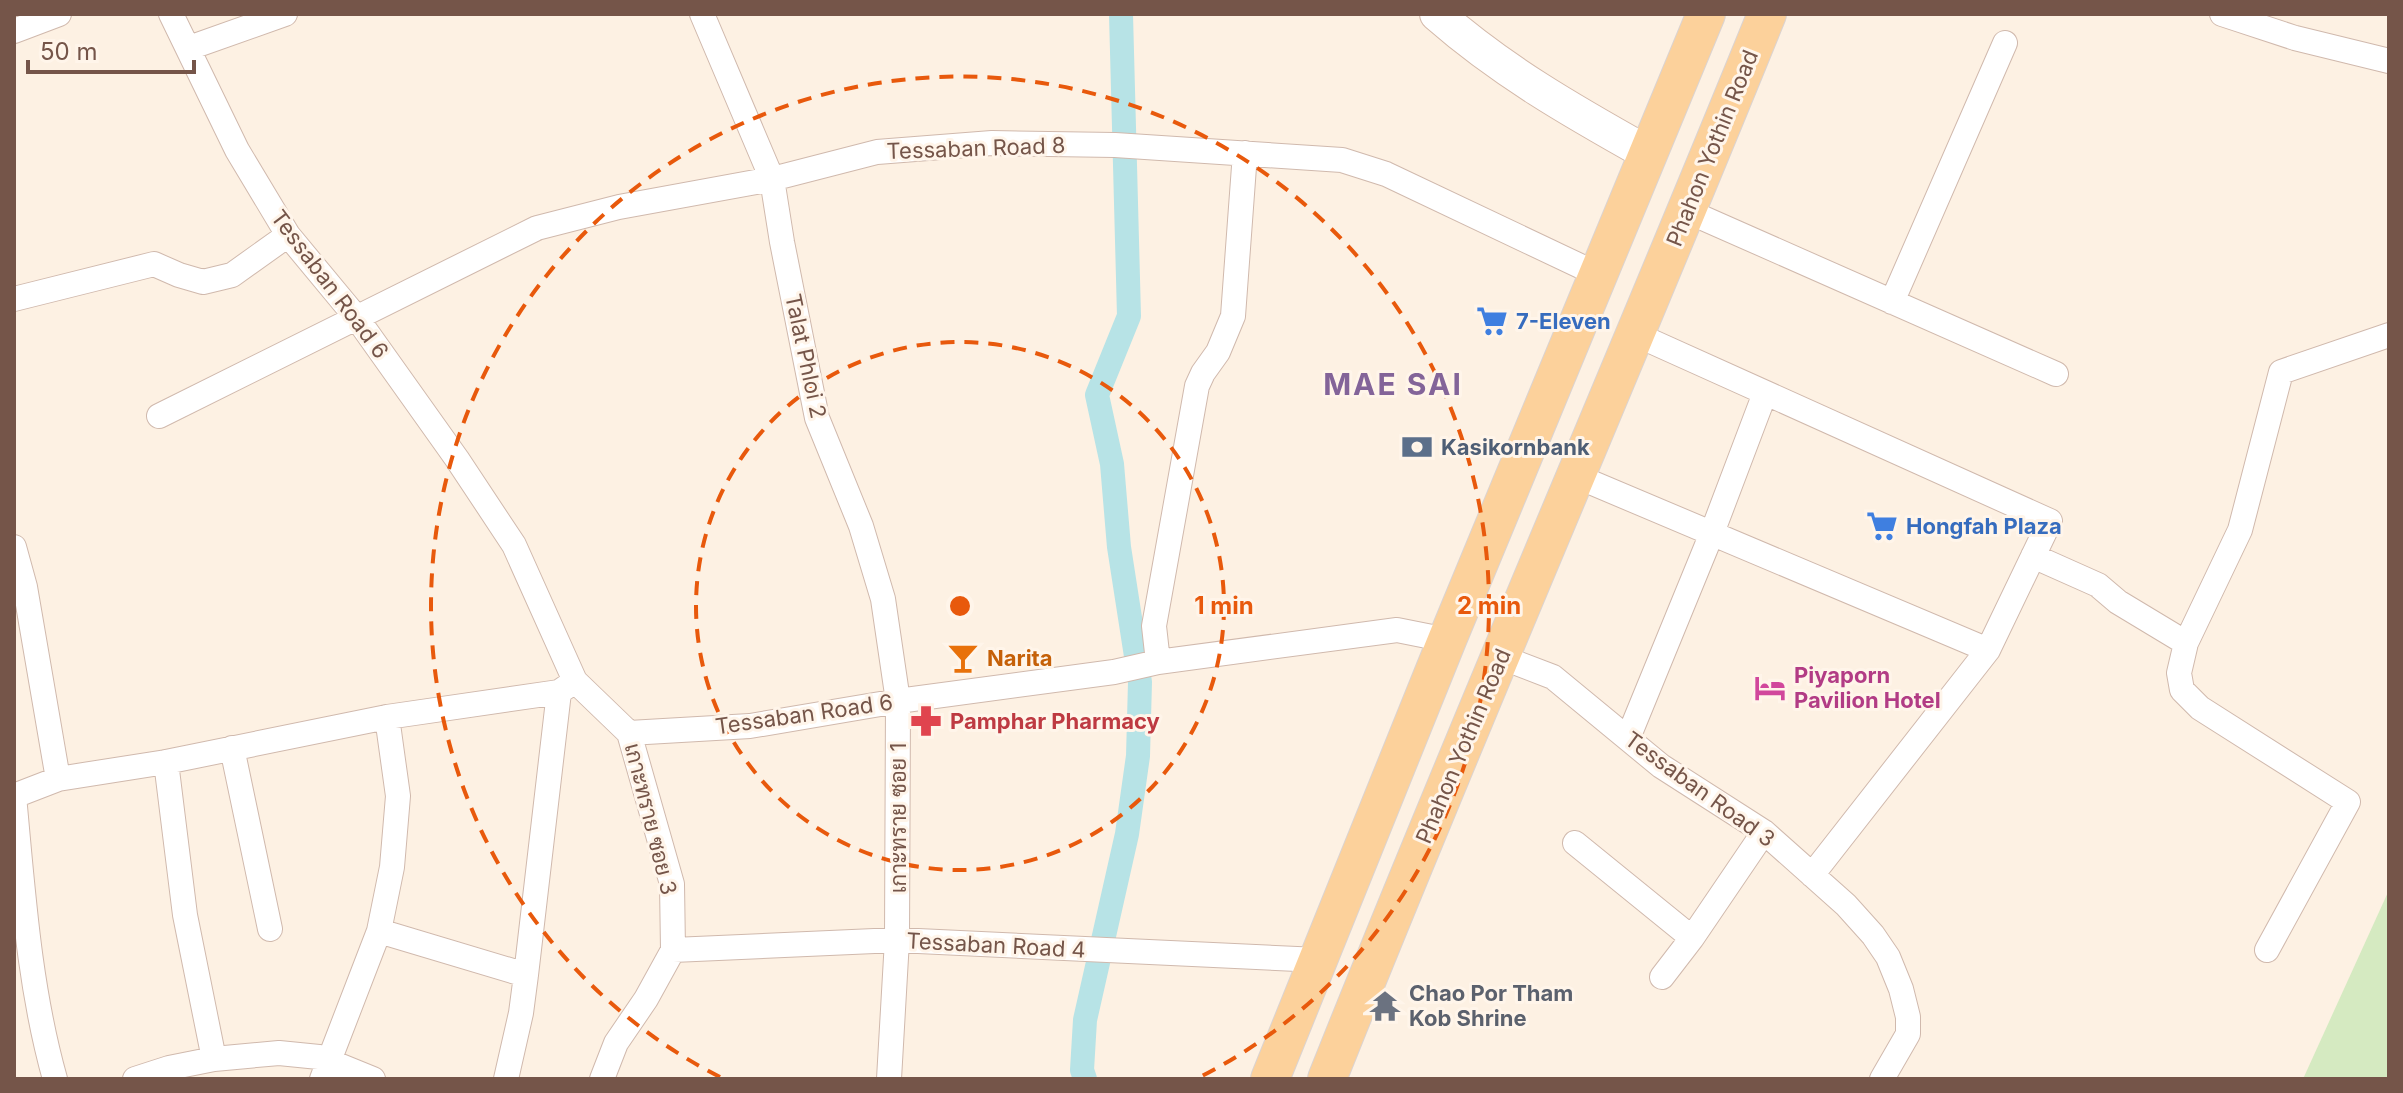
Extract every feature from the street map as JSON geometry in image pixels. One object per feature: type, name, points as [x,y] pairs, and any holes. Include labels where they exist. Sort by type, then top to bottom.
[{"type":"main road","points":[[1270,1079],[1447,640],[1706,14]]},
{"type":"main road","name":"Phahon Yothin Road","points":[[1327,1079],[1385,932],[1767,14]]},
{"type":"main road","points":[[1340,910],[1385,932]]},
{"type":"street","points":[[14,31],[59,14]]},
{"type":"street","name":"Tessaban Road 6","points":[[171,14],[237,150],[288,235],[356,317],[514,545],[567,686],[629,733],[750,726],[898,701],[1114,672],[1158,662],[1397,630],[1447,640]]},
{"type":"street","points":[[189,48],[285,14]]},
{"type":"street","name":"Talat Phloi 2","points":[[702,14],[772,179],[817,418],[861,526],[883,599],[898,701]]},
{"type":"street","points":[[1437,14],[1473,46],[1533,86],[1647,153]]},
{"type":"street","points":[[2222,14],[2295,38],[2389,61]]},
{"type":"street","points":[[1892,302],[2005,43]]},
{"type":"street","name":"Tessaban Road 8","points":[[159,416],[537,228],[619,207],[772,179],[877,152],[992,143],[1115,145],[1342,160],[1386,174],[1599,275]]},
{"type":"street","points":[[1158,662],[1154,626],[1197,386],[1218,352],[1233,316],[1245,153]]},
{"type":"street","points":[[1687,211],[2056,374]]},
{"type":"street","points":[[14,299],[154,264],[203,282],[232,275],[288,235]]},
{"type":"street","points":[[1635,334],[2050,521],[1988,650],[1812,875]]},
{"type":"street","points":[[2267,950],[2348,802],[2200,708],[2182,690],[2179,673],[2186,643],[2240,530],[2281,372],[2389,335]]},
{"type":"street","points":[[1628,738],[1712,533],[1765,393]]},
{"type":"street","points":[[1576,476],[1988,650]]},
{"type":"street","points":[[14,547],[25,587],[58,779]]},
{"type":"street","points":[[2033,556],[2098,585],[2118,602],[2186,643]]},
{"type":"street","name":"Tessaban Road 3","points":[[1501,657],[1553,677],[1661,766],[1764,832],[1846,905],[1888,957],[1908,1017],[1908,1034],[1882,1079]]},
{"type":"street","points":[[55,1079],[42,1035],[27,932],[14,796],[58,779],[166,762],[387,717],[567,686],[521,1013],[506,1079]]},
{"type":"street","name":"เกาะทราย ซอย 1","points":[[889,1079],[897,940],[898,701]]},
{"type":"street","points":[[326,1069],[379,931],[392,867],[398,796],[387,717]]},
{"type":"street","name":"เกาะทราย ซอย 3","points":[[602,1079],[616,1043],[646,999],[673,950],[672,884],[629,733]]},
{"type":"street","points":[[232,748],[270,929]]},
{"type":"street","points":[[166,762],[185,915],[214,1059]]},
{"type":"street","points":[[1662,977],[1764,832]]},
{"type":"street","points":[[1575,843],[1692,938]]},
{"type":"street","points":[[379,931],[526,975]]},
{"type":"street","name":"Tessaban Road 4","points":[[673,950],[897,940],[1319,960]]},
{"type":"street","points":[[135,1079],[214,1059],[279,1053],[326,1069],[373,1079]]},
{"type":"green space","points":[[2389,890],[2389,1079],[2303,1079]]},
{"type":"waterway","points":[[1085,1079],[1082,1070],[1085,1020],[1127,834],[1138,756],[1140,682],[1119,547],[1112,464],[1097,395],[1129,316],[1121,14]]},
{"type":"place","name":"7-Eleven","points":[[1492,321]]},
{"type":"place","name":"Kasikornbank","points":[[1417,447]]},
{"type":"place","name":"Hongfah Plaza","points":[[1882,526]]},
{"type":"place","name":"Narita","points":[[963,658]]},
{"type":"place","name":"Piyaporn Pavilion Hotel","points":[[1770,688]]},
{"type":"place","name":"Pamphar Pharmacy","points":[[926,721]]},
{"type":"place","name":"Chao Por Tham Kob Shrine","points":[[1385,1006]]},
{"type":"district","name":"MAE SAI","points":[[1393,384]]}]
